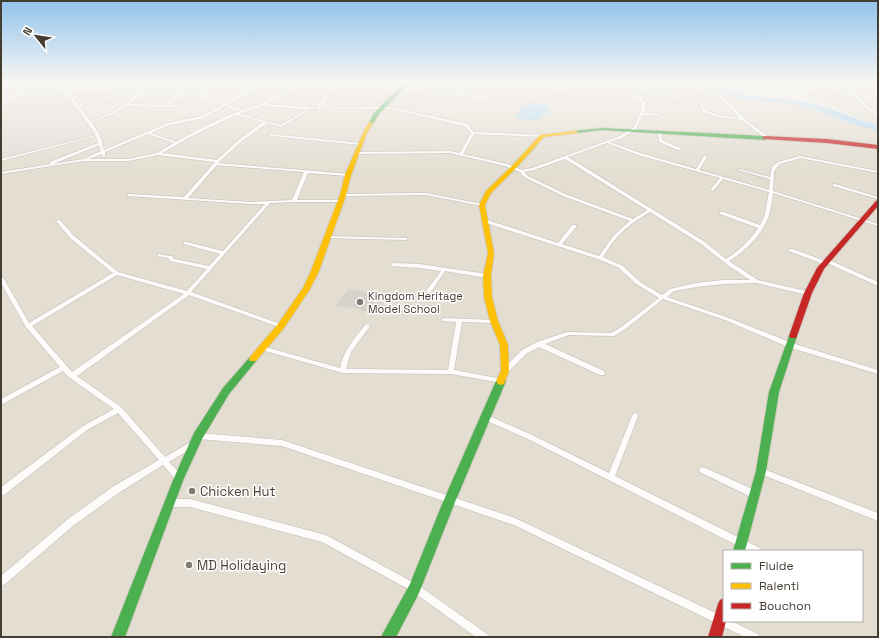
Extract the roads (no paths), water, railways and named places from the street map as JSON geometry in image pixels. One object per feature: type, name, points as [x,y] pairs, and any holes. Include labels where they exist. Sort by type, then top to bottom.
[{"type":"street","points":[[81,112],[98,135],[104,152],[105,161]]},
{"type":"street","points":[[89,122],[116,112]]},
{"type":"street","points":[[83,160],[174,122],[203,117],[212,112]]},
{"type":"street","points":[[158,154],[176,143],[240,112]]},
{"type":"street","points":[[236,114],[281,126],[303,112]]},
{"type":"street","points":[[118,637],[169,503],[194,444],[226,391],[281,326],[306,289],[342,198],[348,175],[360,144],[372,120],[379,112]]},
{"type":"street","points":[[410,112],[466,125],[473,133],[542,136],[602,129],[631,130],[827,141],[878,147]]},
{"type":"street","points":[[706,112],[716,116],[743,118]]},
{"type":"street","points":[[735,112],[766,137]]},
{"type":"street","points":[[522,172],[621,137],[634,128],[642,114],[658,115]]},
{"type":"street","points":[[185,199],[218,163],[242,140],[266,122]]},
{"type":"street","points":[[659,132],[660,141],[679,149]]},
{"type":"street","points":[[461,154],[473,133]]},
{"type":"street","points":[[148,134],[176,143]]},
{"type":"street","points":[[1,160],[98,135]]},
{"type":"street","points":[[271,135],[360,144]]},
{"type":"street","points":[[388,637],[400,619],[415,588],[450,500],[487,418],[505,371],[504,345],[494,321],[488,297],[487,276],[491,253],[482,205],[488,192],[514,167],[542,136]]},
{"type":"street","points":[[606,142],[639,154],[878,224]]},
{"type":"street","points":[[45,166],[100,143]]},
{"type":"street","points":[[357,152],[440,152],[461,154],[514,167],[527,177],[564,196],[632,220]]},
{"type":"street","points":[[1,173],[83,160],[128,160],[158,154],[218,163],[348,175]]},
{"type":"street","points":[[565,157],[703,243],[726,261],[756,281]]},
{"type":"street","points":[[697,171],[705,157]]},
{"type":"street","points":[[726,261],[741,251],[766,218],[772,185],[771,178],[776,164],[800,157],[878,172]]},
{"type":"street","points":[[739,170],[771,178]]},
{"type":"street","points":[[294,201],[306,172]]},
{"type":"street","points":[[712,190],[722,178]]},
{"type":"street","points":[[834,185],[878,198]]},
{"type":"street","points":[[128,195],[268,203],[426,194],[482,205]]},
{"type":"street","points":[[740,547],[760,471],[774,392],[808,293],[826,262],[878,202]]},
{"type":"street","points":[[72,376],[188,293],[268,203]]},
{"type":"street","points":[[600,258],[618,232],[632,220],[649,210]]},
{"type":"street","points":[[722,213],[760,227]]},
{"type":"street","points":[[58,221],[72,237],[116,273],[188,293],[281,326]]},
{"type":"street","points":[[485,221],[600,258],[621,267],[638,283],[662,298],[727,319],[790,344],[878,372]]},
{"type":"street","points":[[559,245],[574,226]]},
{"type":"street","points":[[327,237],[406,239]]},
{"type":"street","points":[[186,243],[224,253]]},
{"type":"street","points":[[791,250],[826,262],[878,284]]},
{"type":"street","points":[[160,255],[170,257],[172,260],[210,268]]},
{"type":"street","points":[[393,265],[419,266],[487,276]]},
{"type":"street","points":[[429,291],[444,270]]},
{"type":"street","points":[[28,326],[116,273]]},
{"type":"street","points":[[1,279],[28,326],[64,368],[72,376],[119,409],[179,478]]},
{"type":"street","points":[[505,371],[524,352],[539,344],[570,333],[612,335],[672,290],[696,285],[723,282],[756,281],[808,293]]},
{"type":"street","points":[[444,320],[494,321]]},
{"type":"street","points":[[451,372],[459,321]]},
{"type":"street","points":[[343,371],[345,359],[352,346],[367,326]]},
{"type":"street","points":[[539,344],[602,373]]},
{"type":"street","points":[[262,348],[343,371],[451,372],[502,381]]},
{"type":"street","points":[[1,402],[64,368]]},
{"type":"street","points":[[1,492],[85,428],[119,409]]},
{"type":"street","points":[[611,478],[635,416]]},
{"type":"street","points":[[487,418],[530,437],[611,478],[740,547],[753,550]]},
{"type":"street","points":[[198,436],[282,443],[515,522],[755,637]]},
{"type":"street","points":[[1,582],[71,522],[117,488],[165,462],[194,444]]},
{"type":"street","points":[[703,470],[754,494]]},
{"type":"street","points":[[760,471],[878,517]]},
{"type":"street","points":[[169,503],[190,503],[323,538],[415,588],[484,637]]},
{"type":"street","points":[[715,637],[723,607]]},
{"type":"water","points":[[519,112],[548,112],[547,114],[539,119],[533,120],[526,120],[515,115]]},
{"type":"waterway","points":[[829,112],[878,129]]},
{"type":"place","name":"Kingdom Heritage Model School","points":[[360,302]]},
{"type":"place","name":"Chicken Hut","points":[[192,491]]},
{"type":"place","name":"MD Holidaying","points":[[189,565]]}]
